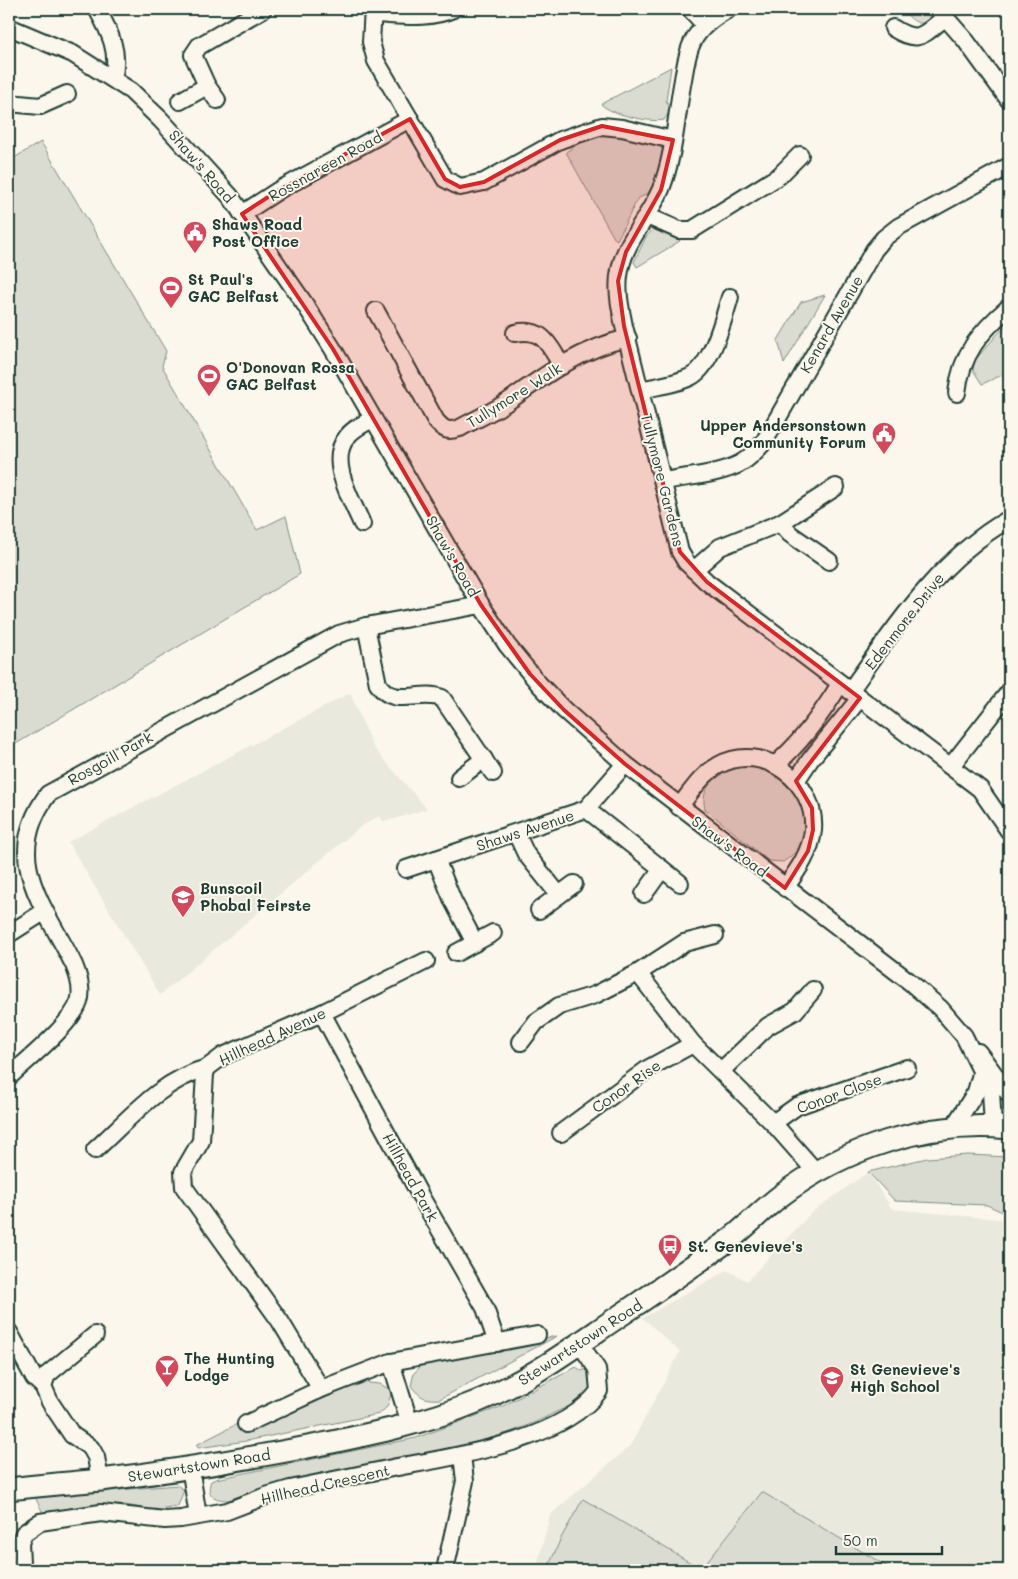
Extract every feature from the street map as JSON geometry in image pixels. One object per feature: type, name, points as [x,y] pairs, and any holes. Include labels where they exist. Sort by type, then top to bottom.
[{"type":"main road","name":"Stewartstown Road","points":[[9,1489],[100,1480],[190,1467],[347,1440],[438,1417],[503,1390],[554,1362],[657,1292],[730,1238],[778,1198],[816,1172],[860,1150],[889,1140],[952,1129],[1001,1127]]},
{"type":"street","points":[[97,9],[112,36],[116,54],[113,79]]},
{"type":"street","points":[[217,100],[207,86],[193,54],[199,46],[263,9]]},
{"type":"street","points":[[453,9],[424,16],[373,11],[371,42],[376,60],[445,179],[460,187],[470,187],[484,182],[560,140],[602,126],[622,128],[673,140]]},
{"type":"street","points":[[690,9],[705,25]]},
{"type":"street","name":"Tullymore Gardens","points":[[729,9],[705,25],[692,44],[686,62],[669,165],[661,190],[620,267],[618,281],[620,305],[680,552],[694,570],[980,789],[1009,831]]},
{"type":"street","points":[[893,28],[909,38],[919,37],[942,13],[1009,98]]},
{"type":"street","name":"Shaw's Road","points":[[9,27],[72,54],[131,91],[161,120],[207,170],[242,214],[304,303],[481,605],[507,645],[539,684],[570,716],[625,764],[925,994],[964,1036],[1009,1094]]},
{"type":"street","points":[[180,101],[207,86]]},
{"type":"street","points":[[9,103],[40,106],[67,94]]},
{"type":"street","name":"Rossnareen Road","points":[[242,214],[279,190],[410,119]]},
{"type":"street","points":[[647,216],[679,230],[692,230],[779,176],[800,154]]},
{"type":"street","name":"Kenard Avenue","points":[[664,481],[725,468],[741,463],[753,454],[764,442],[874,250],[884,238],[898,227],[1009,166]]},
{"type":"street","points":[[640,390],[693,375],[702,365],[718,336],[730,297]]},
{"type":"street","points":[[957,393],[964,358],[976,342],[1009,307]]},
{"type":"street","name":"Tullymore Walk","points":[[376,311],[436,421],[443,429],[451,431],[460,428],[510,400],[526,386],[562,366],[606,343],[628,338]]},
{"type":"street","points":[[515,333],[526,330],[544,337],[562,366]]},
{"type":"street","points":[[362,524],[342,476],[339,460],[341,448],[346,437],[372,419]]},
{"type":"street","points":[[694,570],[720,547],[780,523],[836,487]]},
{"type":"street","name":"Edenmore Drive","points":[[850,691],[912,607],[939,574],[977,541],[1009,519]]},
{"type":"street","points":[[780,523],[790,534],[830,561]]},
{"type":"street","name":"Rosgoill Park","points":[[9,1077],[66,1022],[76,1010],[80,999],[78,975],[66,950],[42,913],[24,874],[16,835],[38,805],[58,787],[339,634],[366,626],[481,605]]},
{"type":"street","points":[[366,626],[378,684],[382,690],[394,697],[431,695],[442,698],[489,766],[459,778]]},
{"type":"street","points":[[775,764],[786,755],[829,702],[850,691]]},
{"type":"street","points":[[796,781],[850,691]]},
{"type":"street","points":[[951,766],[1009,692]]},
{"type":"street","points":[[679,806],[697,784],[718,765],[745,759],[775,764],[796,781],[812,808],[813,830],[808,851],[785,888]]},
{"type":"street","name":"Shaws Avenue","points":[[406,868],[586,810],[625,764]]},
{"type":"street","points":[[586,810],[680,883]]},
{"type":"street","points":[[516,834],[526,854],[559,895]]},
{"type":"street","points":[[436,859],[453,901],[475,943]]},
{"type":"street","points":[[644,894],[662,869]]},
{"type":"street","points":[[539,910],[574,884]]},
{"type":"street","points":[[9,934],[42,913]]},
{"type":"street","points":[[456,954],[493,933]]},
{"type":"street","points":[[522,1042],[536,1022],[559,1006],[595,995],[638,973],[684,943],[715,935]]},
{"type":"street","name":"Hillhead Avenue","points":[[320,1388],[280,1321],[184,1187],[183,1172],[201,1141],[203,1082],[207,1068],[224,1056],[322,1013],[426,961]]},
{"type":"street","points":[[638,973],[693,1044],[773,1122],[816,1172]]},
{"type":"street","points":[[721,1072],[768,1026],[795,1011],[813,990]]},
{"type":"street","name":"Hillhead Park","points":[[322,1013],[421,1197],[485,1308],[496,1343]]},
{"type":"street","name":"Shaw's Road","points":[[964,1036],[992,1098],[1001,1127]]},
{"type":"street","name":"Conor Rise","points":[[561,1133],[649,1068],[693,1044]]},
{"type":"street","points":[[95,1150],[161,1089],[192,1072],[207,1068]]},
{"type":"street","name":"Conor Close","points":[[773,1122],[797,1106],[907,1068]]},
{"type":"street","points":[[952,1129],[976,1092],[981,1074]]},
{"type":"street","points":[[9,1332],[34,1378],[43,1386],[50,1402],[72,1435],[91,1448],[96,1457],[100,1480]]},
{"type":"street","points":[[43,1386],[47,1375],[95,1335]]},
{"type":"street","points":[[246,1424],[320,1388],[391,1362],[537,1335]]},
{"type":"street","name":"Hillhead Crescent","points":[[24,1570],[21,1562],[20,1543],[24,1533],[40,1522],[101,1512],[165,1520],[227,1511],[290,1489],[462,1455],[549,1428],[592,1401],[599,1391],[597,1369],[580,1344]]},
{"type":"street","points":[[391,1362],[410,1424]]},
{"type":"street","points":[[445,1570],[465,1481],[462,1455]]},
{"type":"street","points":[[190,1467],[198,1516]]},
{"type":"highlighted area","points":[[410,119],[445,179],[460,187],[484,182],[560,140],[602,126],[673,140],[661,190],[626,252],[618,281],[624,326],[680,552],[707,582],[860,698],[796,781],[812,808],[813,830],[808,851],[785,888],[625,764],[564,710],[530,674],[481,605],[333,349],[242,214],[279,190]]},
{"type":"shaded area","points":[[901,9],[924,9],[929,16],[929,21],[925,23],[917,22]]},
{"type":"shaded area","points":[[671,67],[666,101],[671,110],[664,120],[658,121],[631,117],[605,108],[601,104]]},
{"type":"shaded area","points":[[605,133],[653,140],[663,150],[653,186],[644,196],[638,198],[617,240],[614,238],[566,152],[582,141]]},
{"type":"shaded area","points":[[41,142],[166,351],[162,366],[257,530],[286,516],[300,574],[9,748],[9,161]]},
{"type":"shaded area","points":[[654,228],[680,241],[637,267],[634,262],[646,237]]},
{"type":"shaded area","points":[[825,295],[784,364],[778,340],[801,302]]},
{"type":"shaded area","points":[[1009,321],[1009,372],[982,384],[973,370],[975,360]]},
{"type":"shaded area","name":"Bunscoil Phobal Feirste","points":[[350,693],[373,747],[427,809],[384,822],[379,816],[360,827],[160,995],[68,842]]},
{"type":"shaded area","points":[[748,766],[765,770],[781,779],[793,790],[802,804],[806,819],[805,835],[798,849],[783,862],[769,861],[705,809],[704,800],[710,784],[731,770]]},
{"type":"shaded area","points":[[968,1155],[1009,1157],[1009,1215],[987,1205],[895,1201],[868,1172],[927,1158]]},
{"type":"shaded area","name":"St Genevieve's High School","points":[[868,1172],[892,1209],[1009,1220],[1009,1570],[536,1570],[550,1515],[630,1446],[680,1352],[643,1318],[727,1270],[747,1281],[811,1213]]},
{"type":"shaded area","points":[[557,1336],[440,1399],[424,1397],[411,1386],[414,1373],[421,1366],[420,1362]]},
{"type":"shaded area","points":[[576,1367],[582,1371],[588,1368],[591,1375],[592,1382],[586,1396],[572,1405],[524,1427],[457,1447],[319,1474],[250,1492],[231,1502],[230,1500],[216,1498],[209,1491],[211,1481],[216,1479],[416,1438],[503,1406]]},
{"type":"shaded area","points":[[367,1380],[369,1383],[380,1384],[392,1391],[387,1407],[379,1414],[246,1441],[198,1448],[196,1445],[241,1422],[247,1432]]},
{"type":"shaded area","points":[[177,1485],[184,1490],[178,1506],[164,1508],[164,1512],[125,1505],[96,1506],[44,1515],[35,1497]]},
{"type":"shaded area","points":[[762,1492],[893,1570],[547,1570],[561,1538],[583,1499],[701,1569]]},
{"type":"place","name":"Shaws Road Post Office","points":[[195,254]]},
{"type":"place","name":"St Paul's GAC Belfast","points":[[171,309]]},
{"type":"place","name":"O'Donovan Rossa GAC Belfast","points":[[209,397]]},
{"type":"place","name":"Upper Andersonstown Community Forum","points":[[884,455]]},
{"type":"place","name":"Bunscoil Phobal Feirste","points":[[183,918]]},
{"type":"place","name":"St. Genevieve's","points":[[670,1267]]},
{"type":"place","name":"The Hunting Lodge","points":[[167,1388]]},
{"type":"place","name":"St Genevieve's High School","points":[[832,1399]]}]
